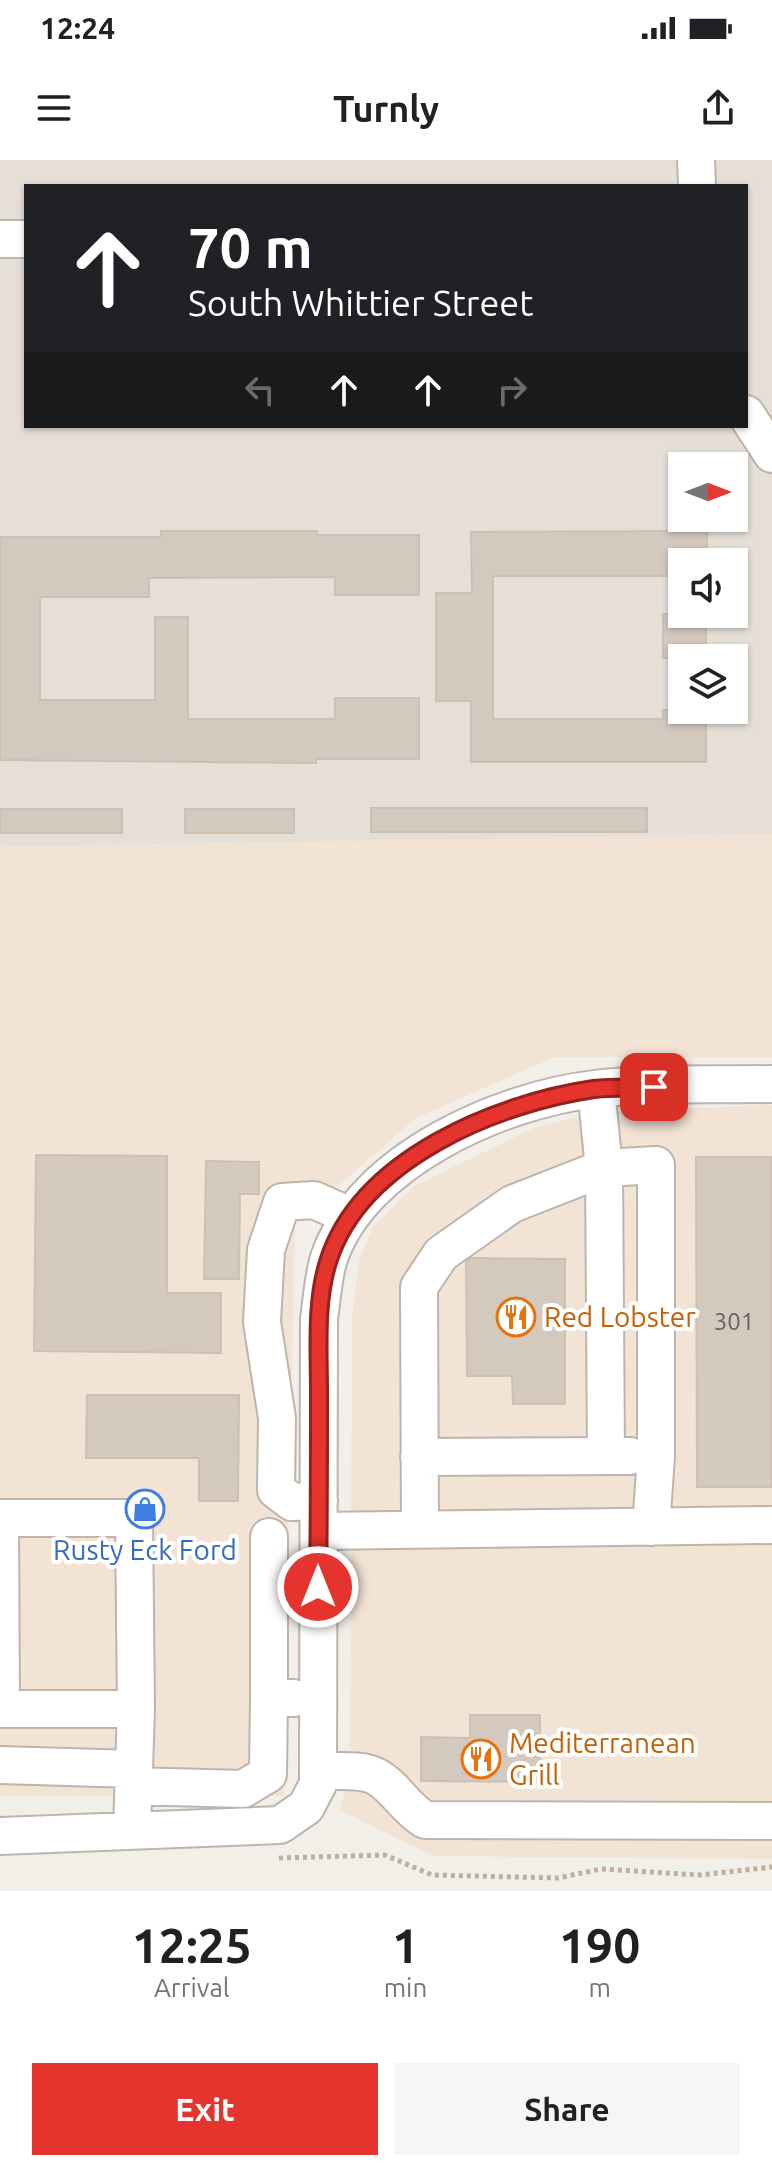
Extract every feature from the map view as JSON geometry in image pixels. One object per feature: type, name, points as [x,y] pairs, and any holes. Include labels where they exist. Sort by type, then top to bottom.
[{"type":"street","points":[[696,160],[697,184]]},
{"type":"street","points":[[0,239],[24,239]]},
{"type":"street","points":[[748,417],[772,454]]},
{"type":"street","points":[[0,1836],[280,1825],[306,1807],[318,1784],[319,1319],[328,1261],[350,1216],[386,1175],[432,1146],[482,1121],[557,1096],[596,1089],[772,1084]]},
{"type":"street","points":[[596,1089],[604,1168],[606,1456]]},
{"type":"street","points":[[420,1529],[419,1287],[441,1254],[512,1204],[604,1168],[656,1165],[656,1456],[651,1527]]},
{"type":"street","points":[[350,1216],[314,1200],[282,1202],[266,1250],[262,1322],[271,1382],[276,1490],[292,1502],[319,1516],[420,1529],[772,1525]]},
{"type":"street","points":[[271,1382],[319,1369]]},
{"type":"street","points":[[419,1457],[656,1456]]},
{"type":"street","points":[[132,1830],[136,1709],[134,1518],[1,1518],[1,1709],[136,1709]]},
{"type":"street","points":[[0,1765],[243,1789],[268,1774],[269,1537]]},
{"type":"street","points":[[269,1698],[318,1698]]},
{"type":"street","points":[[318,1771],[363,1773],[378,1777],[410,1811],[425,1820],[772,1821]]},
{"type":"path","points":[[265,1858],[385,1855],[432,1875],[558,1878],[601,1869],[700,1875],[772,1867]]},
{"type":"shaded area","points":[[0,160],[772,160],[772,834],[0,847]]},
{"type":"shaded area","name":"Rusty Eck Ford","points":[[772,834],[772,1057],[554,1057],[416,1118],[295,1223],[283,1796],[0,1796],[0,847]]},
{"type":"shaded area","points":[[772,1105],[772,1859],[434,1856],[339,1810],[350,1777],[352,1318],[359,1260],[374,1226],[414,1186],[534,1128],[591,1113]]},
{"type":"building","points":[[161,531],[317,531],[317,535],[419,535],[419,595],[335,595],[335,577],[149,578],[149,597],[40,597],[40,700],[155,700],[155,617],[188,617],[188,719],[335,719],[335,698],[419,698],[419,759],[316,759],[316,763],[0,760],[0,537],[161,537]]},
{"type":"building","points":[[471,532],[707,532],[707,548],[668,548],[668,576],[493,576],[493,719],[663,719],[663,710],[668,710],[668,724],[706,724],[706,762],[471,762],[471,701],[436,701],[436,593],[472,593]]},
{"type":"building","points":[[663,614],[668,614],[668,628],[706,628],[706,644],[668,644],[668,658],[663,658]]},
{"type":"building","points":[[371,808],[647,808],[647,832],[371,832]]},
{"type":"building","points":[[0,809],[122,809],[122,833],[0,833]]},
{"type":"building","points":[[185,809],[294,809],[294,833],[185,833]]},
{"type":"building","points":[[36,1155],[167,1156],[167,1293],[221,1293],[221,1353],[34,1351]]},
{"type":"building","points":[[696,1157],[772,1157],[772,1487],[697,1487]]},
{"type":"building","points":[[206,1161],[259,1162],[259,1194],[240,1194],[239,1279],[204,1279]]},
{"type":"building","name":"Red Lobster","points":[[471,1258],[565,1259],[565,1404],[513,1404],[512,1376],[467,1376],[466,1262]]},
{"type":"building","points":[[87,1395],[239,1395],[238,1501],[199,1501],[199,1458],[86,1458]]},
{"type":"building","name":"Mediterranean Grill","points":[[470,1715],[540,1715],[540,1782],[421,1781],[421,1737],[470,1738]]},
{"type":"place","name":"Red Lobster","points":[[516,1317]]},
{"type":"place","name":"Rusty Eck Ford","points":[[145,1509]]},
{"type":"place","name":"Mediterranean Grill","points":[[481,1759]]},
{"type":"route","points":[[318,1587],[319,1319],[328,1261],[350,1216],[386,1175],[432,1146],[482,1121],[557,1096],[596,1089],[654,1087]]}]
